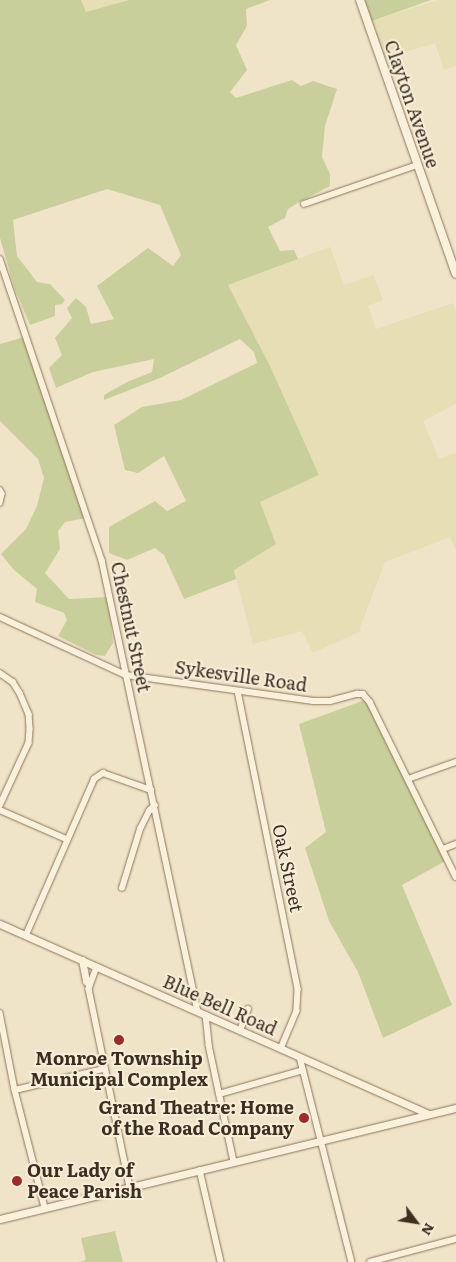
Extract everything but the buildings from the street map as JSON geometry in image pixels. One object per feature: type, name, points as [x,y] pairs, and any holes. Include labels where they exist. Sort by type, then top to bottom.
[{"type":"main road","name":"Clayton Avenue","points":[[360,0],[456,274]]},
{"type":"street","points":[[304,204],[417,165]]},
{"type":"street","name":"Chestnut Street","points":[[0,259],[98,549],[152,790],[198,1011]]},
{"type":"street","points":[[0,490],[2,494],[0,502]]},
{"type":"street","name":"Sykesville Road","points":[[0,618],[126,675],[313,701],[330,701],[357,694],[368,698],[408,779]]},
{"type":"street","points":[[0,673],[13,682],[20,693],[29,714],[30,730],[29,743],[0,806]]},
{"type":"street","name":"Oak Street","points":[[238,691],[298,989],[297,1011],[281,1049]]},
{"type":"street","points":[[456,762],[408,779],[456,877]]},
{"type":"street","points":[[26,935],[66,839],[94,779],[103,773],[152,790]]},
{"type":"street","points":[[122,888],[140,829],[149,810],[154,805]]},
{"type":"street","points":[[0,810],[66,839]]},
{"type":"street","points":[[442,848],[456,844]]},
{"type":"street","name":"Blue Bell Road","points":[[0,924],[428,1114]]},
{"type":"street","points":[[82,960],[86,980],[89,984],[104,1068],[130,1188]]},
{"type":"street","points":[[89,984],[97,967]]},
{"type":"street","points":[[240,1031],[248,1010]]},
{"type":"street","points":[[0,1013],[15,1090],[45,1208]]},
{"type":"street","points":[[206,1015],[219,1094],[234,1162]]},
{"type":"street","points":[[300,1057],[352,1262]]},
{"type":"street","points":[[15,1090],[104,1068]]},
{"type":"street","points":[[219,1094],[303,1070]]},
{"type":"street","points":[[0,1219],[456,1108]]},
{"type":"street","points":[[200,1170],[221,1262]]},
{"type":"street","points":[[370,1262],[456,1239]]},
{"type":"shaded area","points":[[81,0],[129,0],[86,12]]},
{"type":"shaded area","points":[[438,0],[456,0],[456,66],[444,70],[435,43],[384,58],[372,21]]},
{"type":"shaded area","points":[[330,247],[344,285],[374,275],[383,300],[368,306],[376,329],[453,303],[456,311],[456,404],[423,421],[439,459],[456,453],[456,551],[450,537],[385,562],[360,628],[361,631],[313,653],[302,631],[253,644],[234,570],[276,544],[260,502],[319,475],[228,285]]},
{"type":"green space","points":[[0,0],[81,0],[86,12],[129,0],[270,0],[246,9],[247,26],[236,45],[247,70],[230,92],[236,98],[292,80],[301,86],[313,81],[337,89],[325,126],[322,157],[330,174],[330,186],[288,209],[285,218],[268,227],[280,251],[294,250],[298,259],[228,285],[270,366],[319,475],[260,502],[276,544],[234,570],[236,579],[184,599],[164,555],[155,548],[127,560],[109,553],[109,527],[155,501],[167,511],[186,501],[164,456],[138,473],[125,470],[114,425],[142,407],[181,400],[257,363],[254,352],[240,339],[160,378],[104,400],[104,395],[127,382],[152,372],[154,359],[93,372],[56,388],[49,368],[62,355],[55,338],[72,318],[67,308],[76,298],[86,307],[91,324],[114,319],[97,286],[148,248],[173,266],[181,255],[160,205],[107,189],[13,220],[17,256],[37,282],[50,284],[65,300],[62,304],[55,305],[55,316],[30,325],[14,287],[0,238]]},
{"type":"green space","points":[[365,0],[431,0],[372,21]]},
{"type":"green space","points":[[24,337],[86,518],[65,522],[58,531],[60,549],[45,573],[69,599],[108,597],[113,643],[105,656],[96,655],[58,636],[67,620],[64,613],[35,602],[37,589],[14,570],[1,554],[26,529],[37,506],[44,478],[38,459],[0,421],[0,344]]},
{"type":"green space","points":[[368,699],[449,859],[402,885],[452,1005],[383,1038],[358,972],[329,921],[305,848],[326,832],[299,724]]},
{"type":"green space","points":[[115,1231],[123,1262],[79,1262],[86,1260],[81,1238]]},
{"type":"place","name":"Monroe Township Municipal Complex","points":[[119,1040]]},
{"type":"place","name":"Grand Theatre: Home of the Road Company","points":[[304,1118]]},
{"type":"place","name":"Our Lady of Peace Parish","points":[[17,1181]]}]
